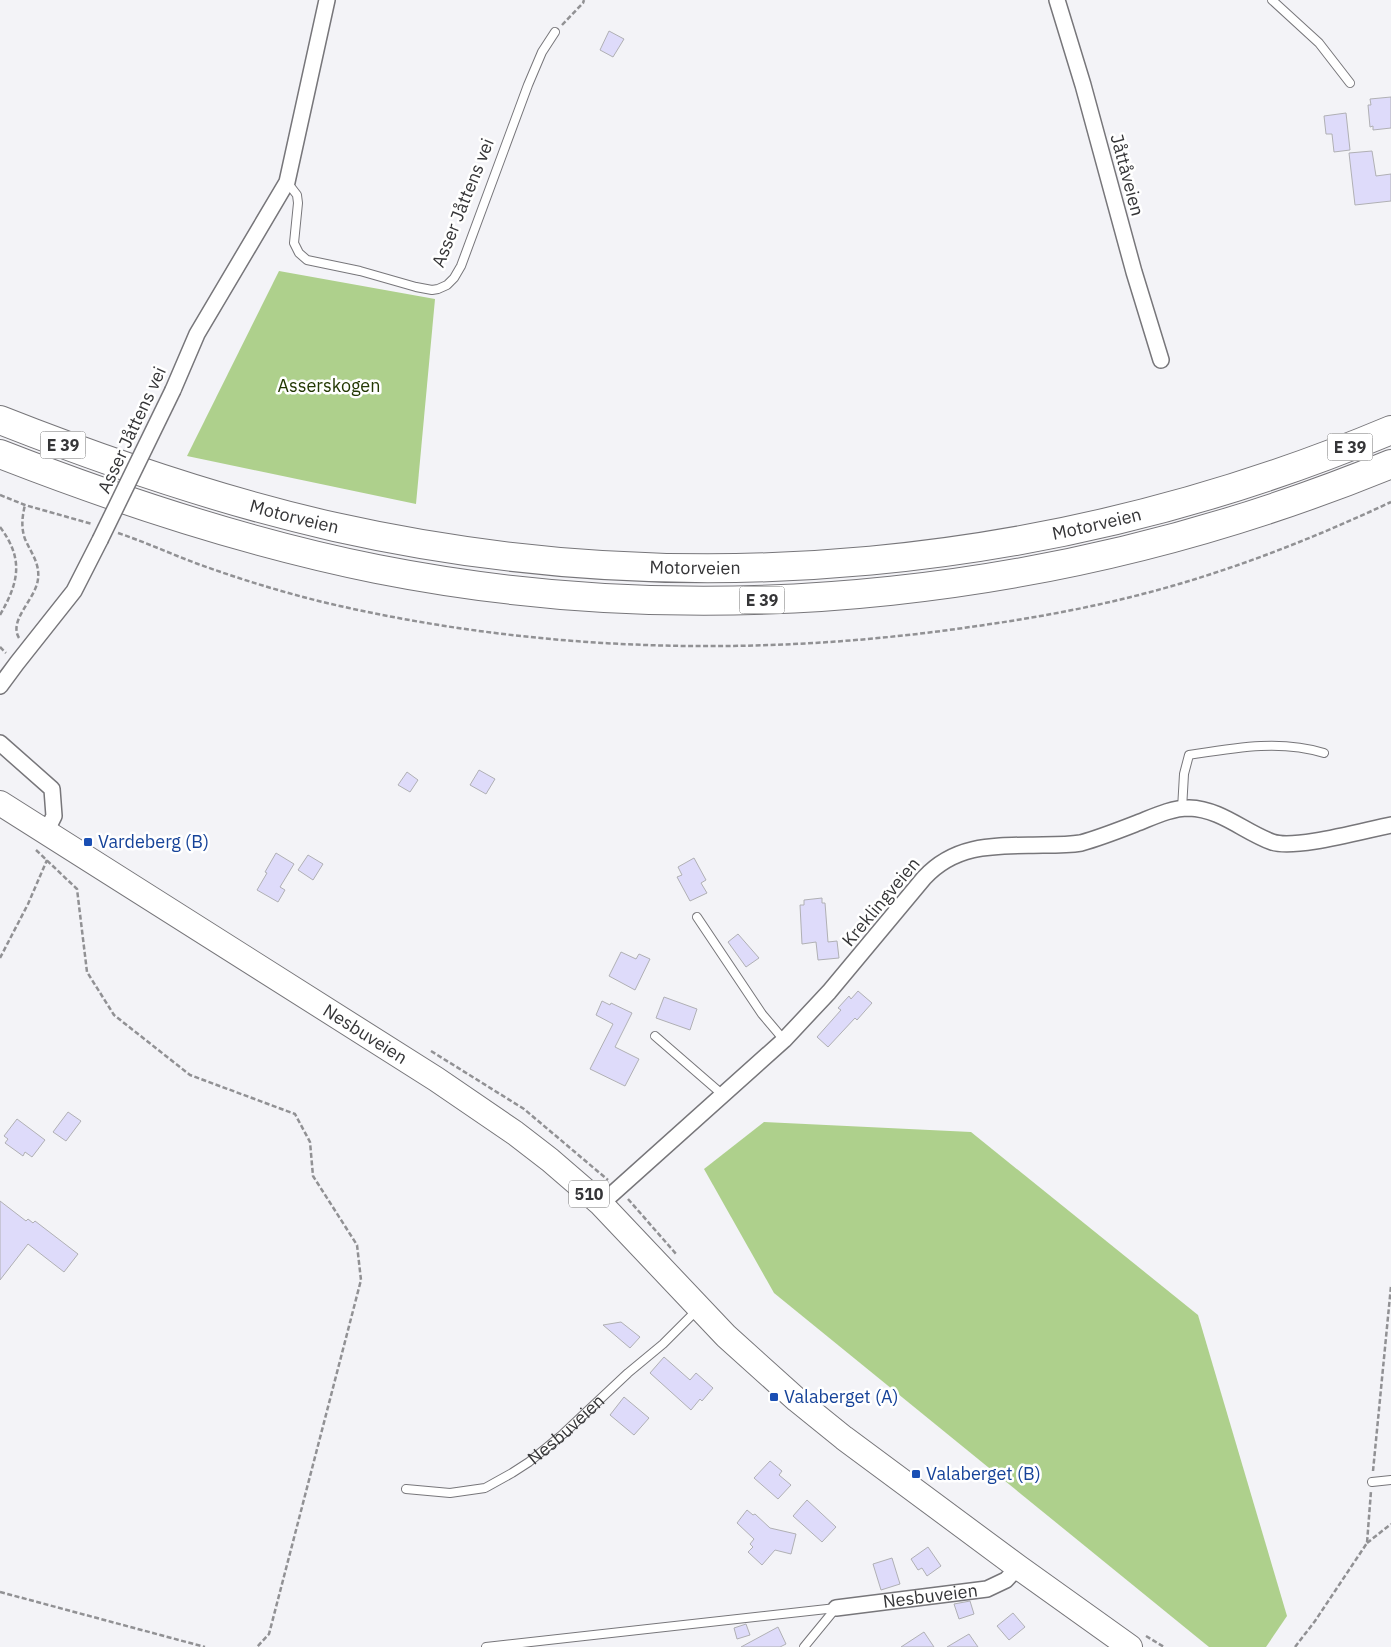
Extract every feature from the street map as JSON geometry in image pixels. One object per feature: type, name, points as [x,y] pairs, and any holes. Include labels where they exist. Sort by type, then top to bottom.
[{"type":"highway","name":"Motorveien","points":[[0,420],[68,447],[168,481],[218,497],[334,527],[484,553],[586,563],[692,568],[801,566],[904,558],[1058,534],[1110,523],[1212,495],[1308,463],[1391,430]]},
{"type":"highway","name":"Motorveien","points":[[0,454],[166,515],[308,553],[379,569],[483,586],[607,597],[695,600],[802,598],[881,592],[961,582],[1066,564],[1160,542],[1228,523],[1321,492],[1391,464]]},
{"type":"main road","name":"Nesbuveien","points":[[0,803],[436,1079],[515,1133],[601,1204],[698,1308],[797,1400],[844,1438],[1130,1647]]},
{"type":"street","name":"Asser Jåttens vei","points":[[0,686],[74,591],[173,390],[197,334],[287,182],[327,0]]},
{"type":"street","name":"Jåttåveien","points":[[1057,0],[1078,66],[1161,360]]},
{"type":"street","points":[[0,743],[52,789],[54,816],[46,832]]},
{"type":"street","name":"Kreklingveien","points":[[601,1204],[784,1040],[829,992],[937,865],[968,851],[990,845],[1065,845],[1080,843],[1159,814],[1182,808],[1196,809],[1229,819],[1266,839],[1280,844],[1326,839],[1391,825]]},
{"type":"street","name":"Nesbuveien","points":[[836,1608],[987,1589],[1006,1580],[1018,1567]]},
{"type":"lane","points":[[1272,0],[1319,44],[1350,82]]},
{"type":"lane","name":"Asser Jåttens vei","points":[[287,182],[297,195],[298,203],[294,243],[298,253],[307,260],[360,271],[425,289],[438,289],[447,285],[461,266],[528,85],[542,52],[554,32]]},
{"type":"lane","points":[[1182,808],[1184,774],[1189,755],[1274,745],[1295,746],[1324,753]]},
{"type":"lane","points":[[697,917],[762,1014],[784,1040]]},
{"type":"lane","points":[[655,1036],[723,1095]]},
{"type":"lane","name":"Nesbuveien","points":[[406,1489],[450,1493],[485,1488],[512,1473],[564,1434],[628,1373],[663,1344],[698,1308]]},
{"type":"lane","points":[[1372,1482],[1391,1480]]},
{"type":"lane","points":[[804,1647],[836,1608]]},
{"type":"lane","name":"Nesbuveien","points":[[486,1647],[836,1608]]},
{"type":"path","points":[[554,32],[569,19],[583,4],[584,0]]},
{"type":"path","points":[[25,505],[22,518],[23,532],[36,558],[38,580],[34,594],[15,627],[18,638],[30,647]]},
{"type":"path","points":[[0,527],[11,542],[17,565],[16,581],[9,600],[0,615]]},
{"type":"path","points":[[0,958],[28,904],[47,860],[77,889],[87,972],[114,1015],[190,1075],[295,1114],[310,1142],[314,1176],[357,1245],[361,1280],[269,1634],[257,1647]]},
{"type":"path","points":[[1368,1543],[1391,1524]]},
{"type":"path","points":[[0,1592],[206,1647]]},
{"type":"green space","name":"Asserskogen","points":[[279,271],[435,299],[416,504],[187,456]]},
{"type":"green space","points":[[764,1122],[971,1132],[1198,1315],[1287,1616],[1266,1647],[1209,1647],[774,1293],[704,1169]]},
{"type":"building","points":[[609,31],[624,39],[613,57],[600,50]]},
{"type":"building","points":[[1391,97],[1391,128],[1373,130],[1373,126],[1370,127],[1368,105],[1371,105],[1370,99]]},
{"type":"building","points":[[1346,113],[1350,150],[1334,152],[1332,134],[1326,134],[1324,116]]},
{"type":"building","points":[[1372,151],[1376,176],[1391,174],[1391,201],[1355,205],[1349,153]]},
{"type":"building","points":[[479,770],[495,779],[486,794],[470,785]]},
{"type":"building","points":[[407,772],[418,780],[410,792],[398,785]]},
{"type":"building","points":[[276,853],[294,864],[280,887],[285,890],[278,902],[257,890]]},
{"type":"building","points":[[308,855],[323,864],[313,880],[298,870]]},
{"type":"building","points":[[694,858],[706,880],[701,883],[707,893],[690,901],[677,877],[682,875],[678,867]]},
{"type":"building","points":[[822,898],[822,903],[825,903],[828,942],[837,941],[839,958],[818,960],[816,942],[802,944],[800,905],[804,905],[804,900]]},
{"type":"building","points":[[738,934],[759,958],[746,967],[728,942]]},
{"type":"building","points":[[621,952],[636,959],[639,954],[650,959],[635,990],[609,976]]},
{"type":"building","points":[[858,991],[872,1003],[828,1047],[817,1037],[841,1010],[838,1008],[849,996],[851,999]]},
{"type":"building","points":[[664,997],[697,1009],[690,1030],[656,1018]]},
{"type":"building","points":[[602,1001],[632,1013],[615,1047],[639,1059],[625,1086],[590,1069],[613,1024],[596,1015]]},
{"type":"building","points":[[68,1112],[81,1121],[66,1141],[53,1132]]},
{"type":"building","points":[[17,1119],[45,1140],[32,1157],[25,1152],[23,1156],[5,1143],[8,1139],[4,1136]]},
{"type":"building","points":[[0,1201],[26,1221],[28,1219],[33,1223],[35,1221],[78,1254],[64,1272],[28,1244],[0,1280]]},
{"type":"building","points":[[621,1322],[640,1337],[630,1348],[603,1325]]},
{"type":"building","points":[[664,1357],[690,1380],[696,1373],[713,1388],[691,1410],[650,1373]]},
{"type":"building","points":[[624,1397],[649,1418],[634,1435],[610,1415]]},
{"type":"building","points":[[770,1461],[782,1471],[779,1475],[791,1485],[778,1499],[754,1478]]},
{"type":"building","points":[[807,1500],[836,1527],[822,1542],[793,1516]]},
{"type":"building","points":[[747,1510],[753,1515],[755,1514],[770,1528],[796,1534],[791,1554],[775,1550],[762,1565],[748,1552],[753,1547],[750,1544],[754,1539],[737,1523]]},
{"type":"building","points":[[928,1547],[941,1566],[927,1576],[922,1568],[918,1570],[911,1559]]},
{"type":"building","points":[[892,1558],[900,1584],[881,1590],[873,1564]]},
{"type":"building","points":[[970,1601],[974,1614],[959,1619],[954,1604]]},
{"type":"building","points":[[1013,1613],[1025,1627],[1009,1640],[997,1626]]},
{"type":"building","points":[[746,1624],[750,1635],[737,1639],[734,1628]]},
{"type":"building","points":[[778,1627],[786,1644],[780,1647],[741,1647]]},
{"type":"building","points":[[924,1632],[934,1647],[901,1647]]},
{"type":"building","points":[[969,1634],[978,1647],[947,1647]]},
{"type":"place","name":"Vardeberg (B)","points":[[88,842]]},
{"type":"place","name":"Valaberget (A)","points":[[774,1397]]},
{"type":"place","name":"Valaberget (B)","points":[[916,1474]]}]
